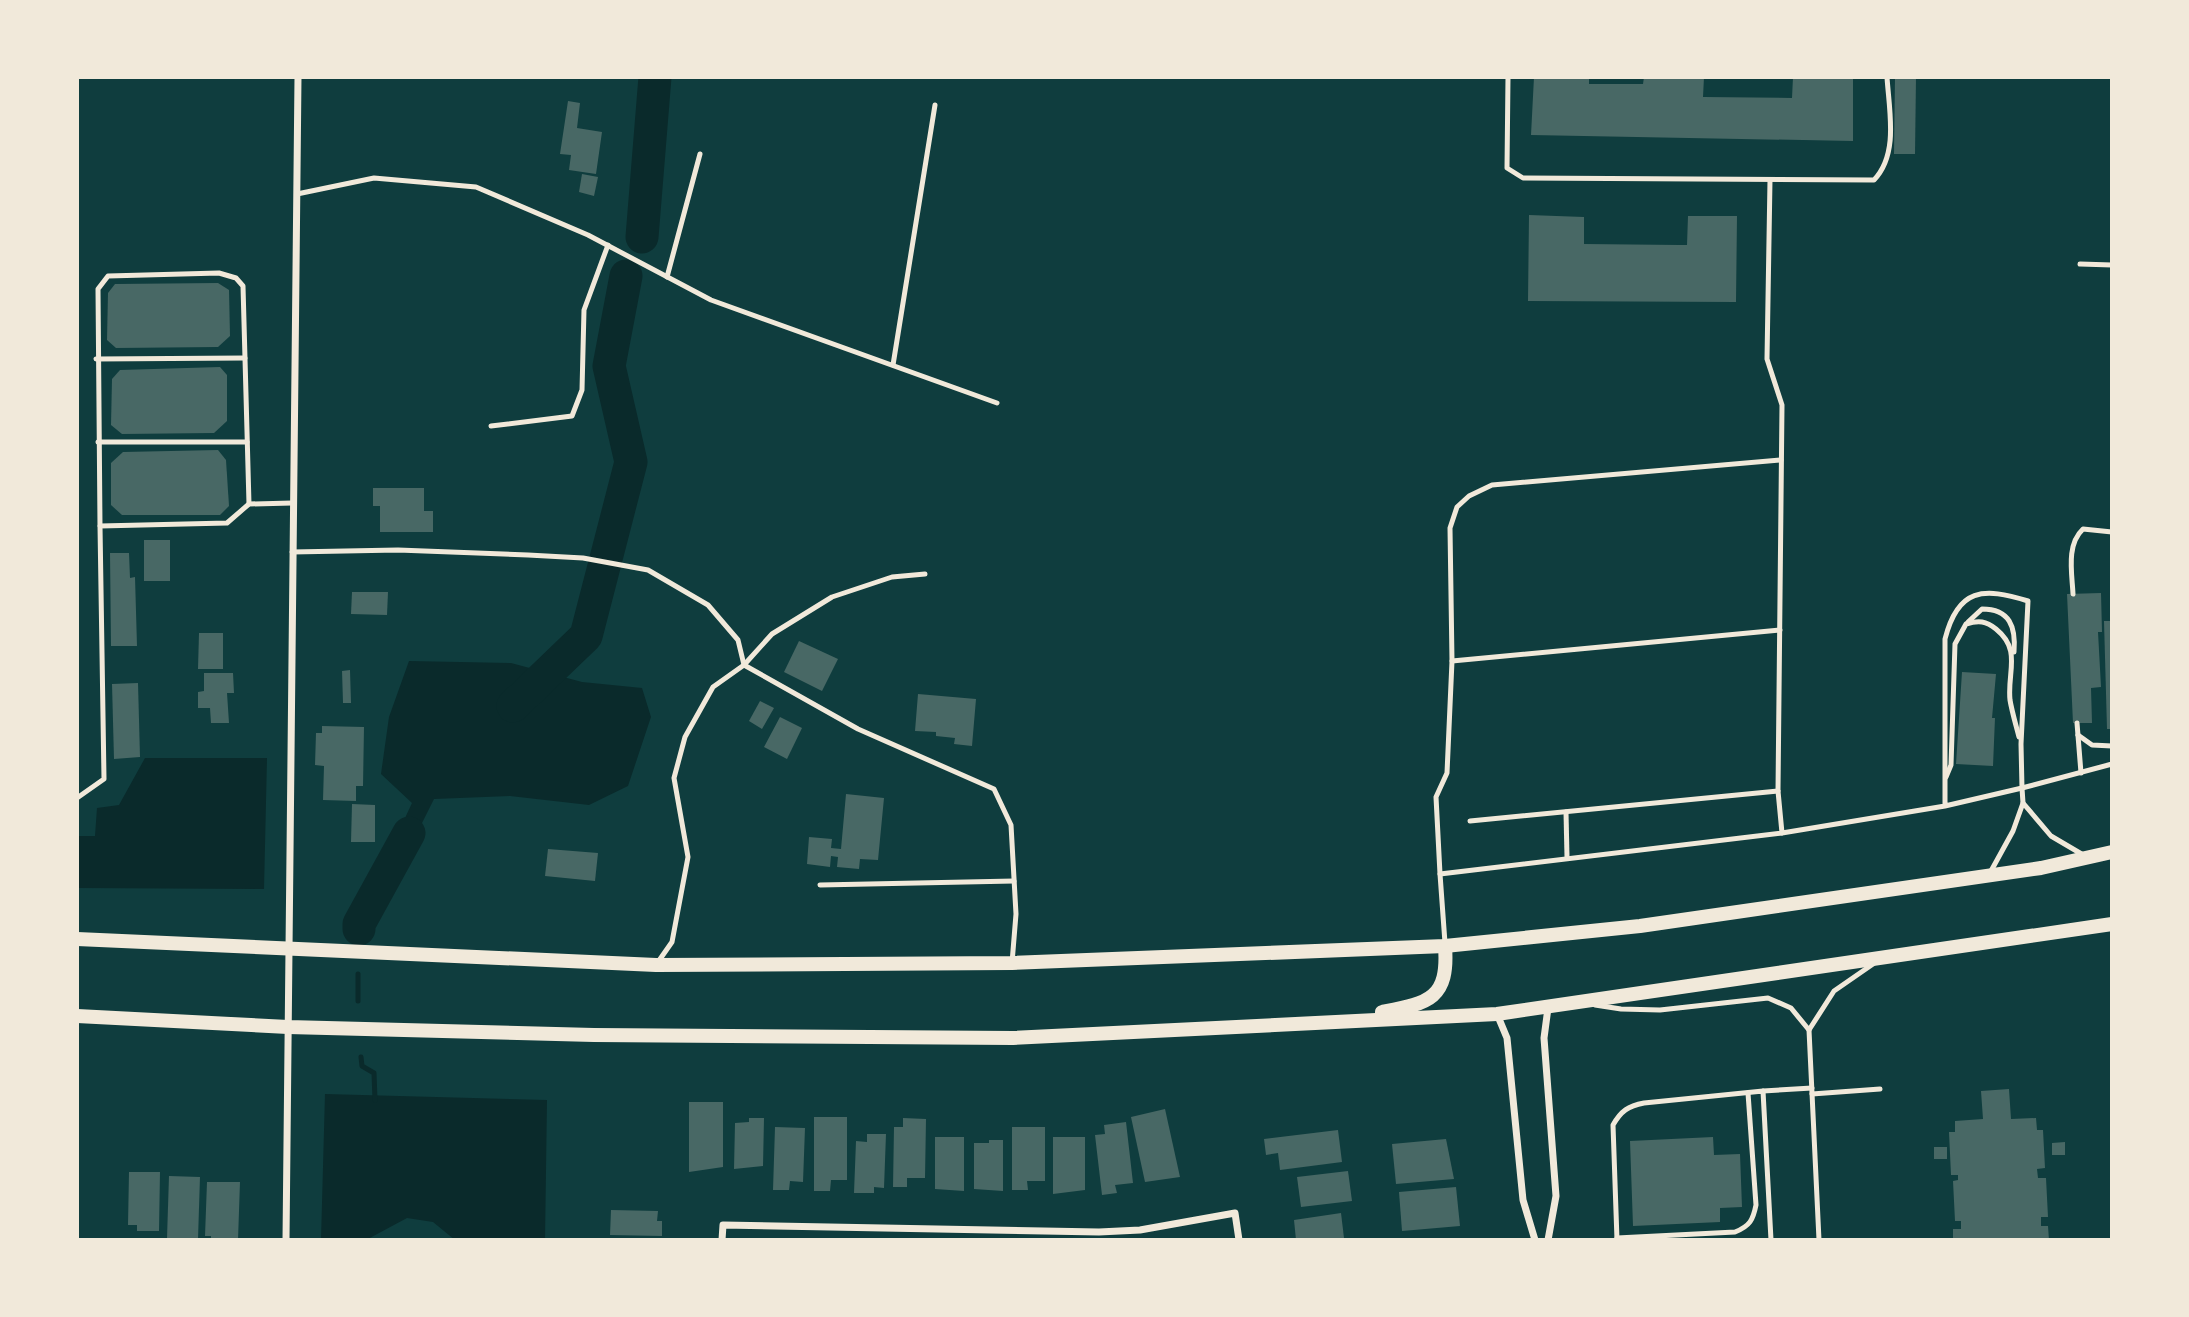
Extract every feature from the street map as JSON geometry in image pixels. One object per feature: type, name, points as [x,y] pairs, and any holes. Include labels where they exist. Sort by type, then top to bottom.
[{"type":"main road","points":[[77,939],[656,965],[1012,962],[1445,946],[1640,926],[1990,875],[2112,852]]},
{"type":"main road","points":[[77,1016],[288,1027],[594,1035],[1013,1038],[1497,1014],[2112,924]]},
{"type":"main road","points":[[1332,1022],[1425,1003],[1439,991],[1447,970],[1445,946]]},
{"type":"street","points":[[286,1240],[298,77]]},
{"type":"street","points":[[1548,1008],[1544,1038],[1556,1196],[1548,1240]]},
{"type":"street","points":[[1497,1014],[1507,1038],[1522,1200],[1535,1240]]},
{"type":"street","points":[[722,1240],[723,1225],[1099,1232],[1140,1230],[1235,1213],[1239,1240]]},
{"type":"lane","points":[[1507,77],[1507,168],[1522,178],[1770,180],[1874,180],[1883,171],[1890,149],[1887,77]]},
{"type":"lane","points":[[893,365],[935,105]]},
{"type":"lane","points":[[667,277],[700,154]]},
{"type":"lane","points":[[297,194],[374,178],[476,187],[608,245],[711,300],[997,403]]},
{"type":"lane","points":[[1770,180],[1767,352],[1782,405],[1778,790],[1782,833]]},
{"type":"lane","points":[[491,426],[572,416],[582,390],[584,310],[608,245]]},
{"type":"lane","points":[[2080,264],[2112,265]]},
{"type":"lane","points":[[77,798],[104,779],[96,359],[97,289],[108,276],[219,273],[236,278],[243,286],[249,505]]},
{"type":"lane","points":[[96,359],[245,358]]},
{"type":"lane","points":[[98,442],[247,442]]},
{"type":"lane","points":[[1445,946],[1436,797],[1447,773],[1452,661],[1450,528],[1457,507],[1478,491],[1493,485],[1782,460]]},
{"type":"lane","points":[[100,526],[227,523],[249,505],[292,503]]},
{"type":"lane","points":[[2073,594],[2072,554],[2075,537],[2083,529],[2112,532]]},
{"type":"lane","points":[[292,552],[398,550],[583,558],[648,570],[708,605],[738,640],[744,665],[858,729],[994,789],[1011,825],[1016,914],[1012,962]]},
{"type":"lane","points":[[656,965],[672,942],[688,857],[674,778],[685,737],[713,687],[744,665],[772,634],[832,597],[892,577],[925,574]]},
{"type":"lane","points":[[1945,806],[1945,639],[1951,616],[1964,600],[1986,591],[2028,601],[2021,744],[2023,803],[2013,831],[1990,875]]},
{"type":"lane","points":[[1944,783],[1951,765],[1955,644],[1966,624],[1982,609],[1996,609],[2008,616],[2016,633],[2010,698],[2021,744]]},
{"type":"lane","points":[[1966,624],[1978,620],[1987,623],[2008,641],[2014,652]]},
{"type":"lane","points":[[1452,661],[1780,630]]},
{"type":"lane","points":[[2077,723],[2081,773]]},
{"type":"lane","points":[[2078,735],[2092,745],[2112,746]]},
{"type":"lane","points":[[1440,874],[1782,833],[1945,806],[2112,764]]},
{"type":"lane","points":[[1470,821],[1778,790]]},
{"type":"lane","points":[[2023,803],[2051,836],[2088,857]]},
{"type":"lane","points":[[1566,812],[1567,857]]},
{"type":"lane","points":[[820,885],[1014,881]]},
{"type":"lane","points":[[1819,1240],[1809,1030],[1834,991],[1882,959]]},
{"type":"lane","points":[[1582,1003],[1621,1009],[1660,1010],[1768,998],[1791,1008],[1809,1030]]},
{"type":"lane","points":[[1748,1093],[1756,1205],[1754,1218],[1748,1227],[1735,1232],[1617,1239],[1613,1125],[1620,1113],[1631,1105],[1763,1091],[1880,1089]]},
{"type":"lane","points":[[1763,1091],[1771,1240]]},
{"type":"water","points":[[409,661],[511,663],[582,682],[642,688],[651,717],[628,786],[589,805],[510,796],[434,799],[397,873],[379,874],[412,803],[381,774],[389,717]]},
{"type":"water","points":[[145,758],[267,758],[264,889],[77,888],[77,836],[95,836],[97,808],[119,805]]},
{"type":"water","points":[[325,1094],[547,1100],[545,1240],[455,1240],[433,1222],[407,1218],[366,1240],[321,1240]]},
{"type":"building","points":[[1534,77],[1589,77],[1589,84],[1643,84],[1644,77],[1704,77],[1703,97],[1792,98],[1793,77],[1853,77],[1853,141],[1531,135]]},
{"type":"building","points":[[1895,77],[1916,77],[1915,154],[1894,154]]},
{"type":"building","points":[[568,101],[580,103],[577,128],[602,132],[596,174],[569,170],[571,155],[560,154]]},
{"type":"building","points":[[582,174],[598,177],[594,196],[579,192]]},
{"type":"building","points":[[1529,215],[1584,217],[1584,244],[1680,245],[1687,245],[1688,216],[1737,216],[1736,302],[1528,301]]},
{"type":"building","points":[[218,283],[229,290],[230,336],[218,347],[116,348],[107,340],[108,293],[115,284]]},
{"type":"building","points":[[220,367],[227,375],[227,421],[214,433],[122,434],[111,425],[112,379],[120,370]]},
{"type":"building","points":[[218,450],[226,460],[229,506],[220,515],[122,515],[111,505],[111,463],[123,452]]},
{"type":"building","points":[[373,488],[424,488],[424,511],[433,511],[433,532],[380,532],[380,506],[373,506]]},
{"type":"building","points":[[144,540],[170,540],[170,581],[144,581]]},
{"type":"building","points":[[110,553],[129,553],[130,578],[135,577],[137,646],[111,646]]},
{"type":"building","points":[[352,592],[388,592],[387,615],[351,614]]},
{"type":"building","points":[[2101,593],[2102,632],[2098,632],[2101,687],[2091,688],[2092,723],[2073,723],[2067,594]]},
{"type":"building","points":[[2104,621],[2112,621],[2112,729],[2107,729]]},
{"type":"building","points":[[199,633],[223,633],[223,669],[198,669]]},
{"type":"building","points":[[799,641],[838,659],[822,691],[784,672]]},
{"type":"building","points":[[350,670],[351,703],[343,703],[342,671]]},
{"type":"building","points":[[1962,672],[1996,674],[1992,718],[1995,718],[1993,766],[1956,764]]},
{"type":"building","points":[[204,673],[233,673],[234,693],[227,693],[229,723],[211,723],[210,708],[198,708],[198,692],[204,691]]},
{"type":"building","points":[[138,683],[140,757],[114,759],[112,684]]},
{"type":"building","points":[[918,694],[976,699],[972,746],[954,744],[955,738],[936,736],[936,732],[915,731]]},
{"type":"building","points":[[760,701],[774,708],[762,729],[749,721]]},
{"type":"building","points":[[780,717],[802,728],[787,759],[764,747]]},
{"type":"building","points":[[322,726],[364,727],[363,786],[356,786],[356,801],[323,800],[324,766],[315,765],[316,733],[322,733]]},
{"type":"building","points":[[846,794],[884,798],[878,860],[860,859],[859,869],[837,867],[838,857],[831,856],[830,867],[807,864],[809,837],[832,839],[831,848],[841,849]]},
{"type":"building","points":[[352,804],[375,805],[375,842],[351,842]]},
{"type":"building","points":[[548,849],[598,853],[595,881],[545,876]]},
{"type":"building","points":[[2009,1089],[2011,1119],[2036,1118],[2037,1130],[2043,1130],[2045,1168],[2037,1169],[2038,1178],[2046,1178],[2048,1217],[2041,1217],[2041,1226],[2048,1226],[2049,1240],[1953,1240],[1953,1229],[1961,1229],[1961,1221],[1955,1221],[1953,1181],[1958,1180],[1958,1175],[1951,1175],[1949,1132],[1955,1132],[1955,1121],[1983,1119],[1981,1091]]},
{"type":"building","points":[[689,1102],[723,1102],[723,1167],[689,1172]]},
{"type":"building","points":[[1165,1109],[1180,1177],[1145,1182],[1131,1117]]},
{"type":"building","points":[[814,1117],[847,1117],[847,1180],[831,1180],[830,1191],[814,1191]]},
{"type":"building","points":[[749,1118],[764,1118],[763,1166],[734,1169],[735,1123],[749,1122]]},
{"type":"building","points":[[903,1118],[926,1119],[925,1178],[907,1178],[907,1187],[893,1187],[894,1127],[903,1127]]},
{"type":"building","points":[[1126,1122],[1133,1183],[1115,1185],[1117,1193],[1102,1195],[1095,1135],[1105,1134],[1104,1125]]},
{"type":"building","points":[[775,1127],[805,1128],[803,1182],[790,1181],[789,1190],[773,1190]]},
{"type":"building","points":[[1012,1127],[1045,1127],[1045,1181],[1027,1181],[1028,1190],[1012,1190]]},
{"type":"building","points":[[1338,1130],[1342,1162],[1280,1170],[1278,1153],[1266,1155],[1264,1139]]},
{"type":"building","points":[[867,1134],[886,1134],[884,1188],[874,1187],[874,1193],[854,1193],[856,1141],[867,1142]]},
{"type":"building","points":[[935,1137],[964,1137],[964,1191],[935,1189]]},
{"type":"building","points":[[1053,1137],[1085,1137],[1085,1190],[1053,1194]]},
{"type":"building","points":[[1713,1137],[1714,1155],[1740,1154],[1742,1207],[1720,1208],[1720,1222],[1633,1226],[1630,1141]]},
{"type":"building","points":[[1446,1139],[1454,1179],[1396,1184],[1392,1144]]},
{"type":"building","points":[[989,1140],[1003,1140],[1003,1191],[974,1189],[974,1143],[989,1143]]},
{"type":"building","points":[[2065,1142],[2065,1155],[2052,1155],[2052,1143]]},
{"type":"building","points":[[1934,1147],[1947,1147],[1947,1159],[1934,1159]]},
{"type":"building","points":[[1348,1171],[1352,1201],[1301,1207],[1297,1177]]},
{"type":"building","points":[[129,1172],[160,1172],[159,1231],[137,1231],[137,1225],[128,1225]]},
{"type":"building","points":[[169,1176],[200,1177],[198,1239],[167,1238]]},
{"type":"building","points":[[207,1182],[240,1182],[238,1240],[211,1240],[211,1236],[205,1236]]},
{"type":"building","points":[[1456,1187],[1460,1226],[1402,1231],[1399,1192]]},
{"type":"building","points":[[611,1210],[658,1211],[657,1221],[662,1221],[662,1236],[610,1235]]},
{"type":"building","points":[[1341,1213],[1344,1238],[1296,1240],[1294,1220]]},
{"type":"waterway","points":[[642,237],[655,77]]},
{"type":"waterway","points":[[513,706],[586,636],[631,462],[609,366],[626,276]]},
{"type":"waterway","points":[[359,929],[359,924],[409,833]]},
{"type":"waterway","points":[[358,974],[358,1001]]},
{"type":"waterway","points":[[361,1057],[362,1066],[374,1073],[375,1100]]}]
